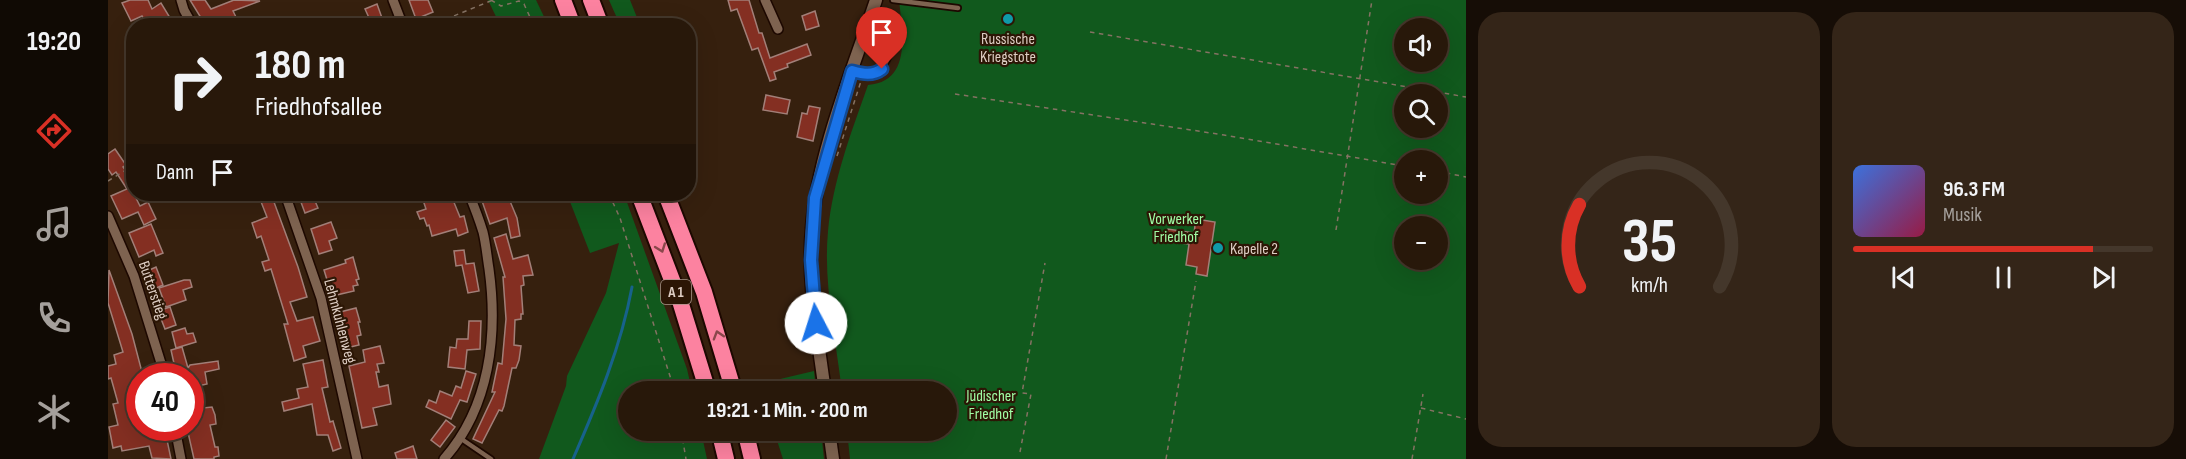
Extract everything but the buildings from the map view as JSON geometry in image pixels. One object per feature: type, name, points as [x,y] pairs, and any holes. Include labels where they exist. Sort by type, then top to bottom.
[{"type":"highway","points":[[563,0],[570,18]]},
{"type":"highway","points":[[591,0],[598,18]]},
{"type":"highway","name":"A 1","points":[[642,201],[680,301],[705,381]]},
{"type":"highway","name":"A 1","points":[[669,201],[704,292],[731,381]]},
{"type":"highway","points":[[722,441],[726,459]]},
{"type":"highway","points":[[748,441],[752,459]]},
{"type":"street","points":[[180,0],[188,18]]},
{"type":"street","points":[[393,0],[400,18]]},
{"type":"street","points":[[765,0],[778,29]]},
{"type":"street","points":[[824,381],[811,260],[811,230],[815,198],[858,73],[874,4]]},
{"type":"street","name":"Lehmkuhlenweg","points":[[287,201],[321,298],[357,459]]},
{"type":"street","points":[[444,459],[460,438],[480,395],[489,364],[492,331],[491,286],[484,234],[472,201]]},
{"type":"street","name":"Butterstieg","points":[[108,216],[134,276],[161,363]]},
{"type":"street","points":[[178,441],[181,459]]},
{"type":"street","points":[[831,441],[833,459]]},
{"type":"lane","points":[[893,0],[958,8]]},
{"type":"lane","points":[[858,73],[876,73],[882,69],[895,34],[889,15],[874,4]]},
{"type":"lane","points":[[460,438],[491,459]]},
{"type":"path","points":[[448,18],[492,0],[501,6],[519,1],[524,3],[531,18]]},
{"type":"path","points":[[1336,230],[1372,0]]},
{"type":"path","points":[[1090,32],[1466,97]]},
{"type":"path","points":[[835,163],[858,73]]},
{"type":"path","points":[[955,94],[1394,164]]},
{"type":"path","points":[[108,181],[126,170]]},
{"type":"path","points":[[1448,173],[1466,177]]},
{"type":"path","points":[[612,201],[620,218],[672,381]]},
{"type":"path","points":[[1020,452],[1031,394],[1022,393],[1045,263]]},
{"type":"path","points":[[1166,459],[1197,281]]},
{"type":"path","points":[[1412,459],[1423,394]]},
{"type":"path","points":[[1420,408],[1466,419]]},
{"type":"path","points":[[683,441],[686,459]]},
{"type":"green space","points":[[488,0],[536,0],[545,18],[497,18]]},
{"type":"green space","points":[[609,0],[630,0],[637,18],[617,18]]},
{"type":"green space","name":"Vorwerker Friedhof","points":[[899,0],[1466,0],[1466,459],[850,459],[848,441],[957,441],[957,381],[840,381],[831,312],[827,271],[828,231],[838,175],[868,85],[882,82],[892,75],[902,52]]},
{"type":"green space","points":[[570,201],[627,201],[690,381],[618,381],[618,441],[703,441],[707,459],[539,459],[566,386],[567,376],[606,293],[619,243],[590,253]]},
{"type":"green space","points":[[814,371],[815,381],[772,381]]},
{"type":"green space","points":[[777,441],[822,441],[824,459],[783,459]]},
{"type":"waterway","points":[[573,459],[615,353],[632,287]]},
{"type":"place","name":"Russische Kriegstote","points":[[1008,19]]},
{"type":"place","name":"Kapelle 2","points":[[1218,248]]},
{"type":"route","points":[[816,323],[811,260],[811,230],[815,198],[852,71],[863,74],[876,73],[882,69]]},
{"type":"park label","name":"Jüdischer Friedhof","points":[[991,404]]}]
